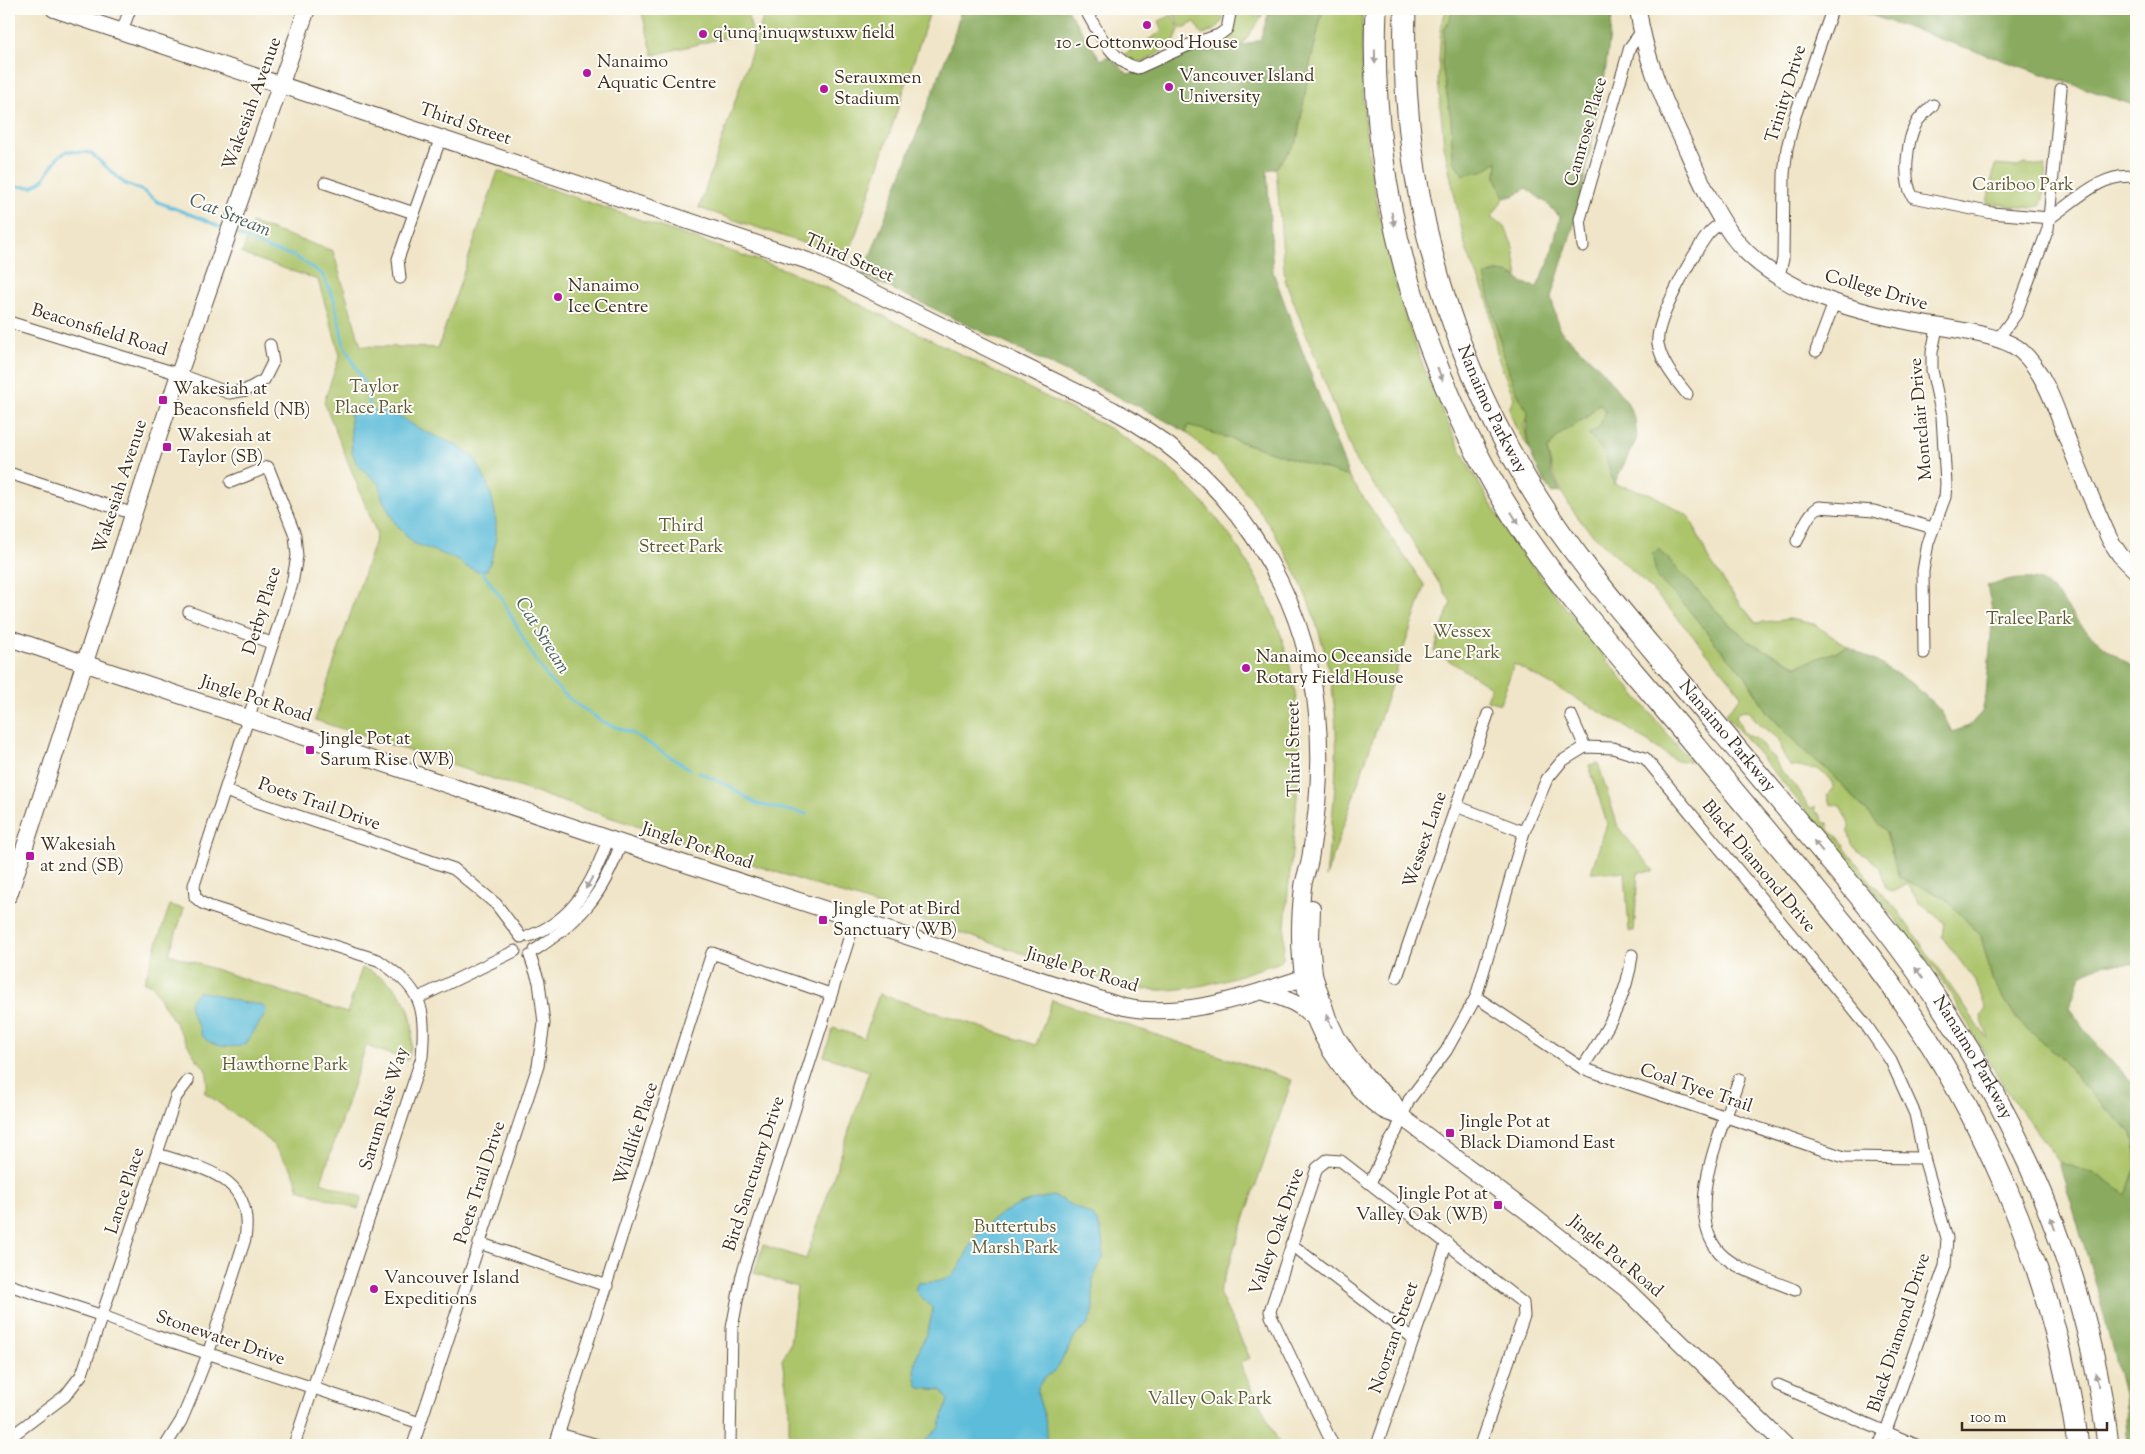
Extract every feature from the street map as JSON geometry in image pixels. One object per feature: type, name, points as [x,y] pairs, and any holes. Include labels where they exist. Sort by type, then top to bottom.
[{"type":"highway","name":"Nanaimo Parkway","points":[[1376,9],[1376,72],[1379,127],[1396,235],[1421,323],[1440,374],[1463,425],[1506,504],[1547,565],[1598,630],[1868,954],[1902,999],[1946,1066],[1989,1147],[2030,1247],[2042,1282],[2061,1352],[2078,1445]]},
{"type":"highway","name":"Nanaimo Parkway","points":[[1405,9],[1408,112],[1423,219],[1453,324],[1496,426],[1541,504],[1587,569],[1881,922],[1918,971],[1965,1041],[2013,1129],[2051,1216],[2067,1262],[2086,1328],[2108,1445]]},
{"type":"main road","name":"Third Street","points":[[54,9],[814,263],[1113,410],[1146,429],[1173,448],[1218,490],[1254,537],[1286,593],[1302,637],[1314,688],[1319,735],[1318,778],[1310,860],[1303,884],[1300,919],[1308,977]]},
{"type":"main road","name":"Wakesiah Avenue","points":[[9,895],[179,374],[308,9]]},
{"type":"main road","name":"College Drive","points":[[1638,9],[1642,31],[1652,64],[1676,126],[1723,221],[1736,240],[1752,257],[1779,276],[1834,303],[1937,328],[1998,339],[2019,349],[2036,369],[2050,396],[2086,487],[2110,540],[2120,555],[2136,571]]},
{"type":"main road","name":"Jingle Pot Road","points":[[9,638],[615,841],[1108,1002],[1139,1010],[1182,1010],[1262,991],[1308,977]]},
{"type":"main road","name":"Jingle Pot Road","points":[[1308,977],[1314,1018],[1332,1053],[1349,1077],[1384,1110],[1402,1117],[1535,1217],[1627,1290],[1785,1445]]},
{"type":"main road","name":"Jingle Pot Road","points":[[1308,977],[1342,1046],[1364,1074],[1392,1100],[1402,1117]]},
{"type":"main road","points":[[1262,991],[1291,1001],[1305,1009],[1314,1018]]},
{"type":"street","points":[[122,32],[130,9]]},
{"type":"street","points":[[1085,9],[1115,56],[1129,66],[1138,68],[1189,45],[1219,35],[1227,29],[1232,9]]},
{"type":"street","name":"Trinity Drive","points":[[1779,276],[1783,259],[1784,174],[1787,148],[1795,116],[1831,13]]},
{"type":"street","name":"Camrose Place","points":[[1583,246],[1580,219],[1630,47],[1642,31]]},
{"type":"street","points":[[1998,339],[2016,314],[2022,301],[2048,229],[2061,89]]},
{"type":"street","points":[[1933,105],[1917,122],[1909,147],[1906,183],[1913,197],[1992,213],[2050,218],[2077,198],[2104,182],[2120,177],[2136,177]]},
{"type":"street","points":[[400,278],[398,259],[441,138]]},
{"type":"street","points":[[325,183],[414,213]]},
{"type":"street","points":[[1687,394],[1662,358],[1658,343],[1659,327],[1664,312],[1708,234],[1723,221]]},
{"type":"street","points":[[1816,351],[1834,303]]},
{"type":"street","name":"Beaconsfield Road","points":[[9,322],[179,374],[229,393],[246,390],[264,380],[273,362],[270,345]]},
{"type":"street","name":"Montclair Drive","points":[[1924,653],[1922,584],[1925,557],[1933,528],[1941,512],[1946,484],[1942,416],[1932,370],[1932,352],[1937,328]]},
{"type":"street","name":"Derby Place","points":[[231,482],[268,466],[295,535],[296,556],[292,584],[248,719]]},
{"type":"street","points":[[9,473],[134,514]]},
{"type":"street","points":[[1797,541],[1808,517],[1813,510],[1819,507],[1874,511],[1933,528]]},
{"type":"street","points":[[189,612],[272,643]]},
{"type":"street","name":"Wessex Lane","points":[[1397,977],[1488,714]]},
{"type":"street","points":[[1370,1183],[1409,1100],[1446,1051],[1476,997],[1524,832],[1547,779],[1562,761],[1586,747],[1572,715]]},
{"type":"street","name":"Sarum Rise Way","points":[[248,719],[194,885],[195,897],[211,907],[378,960],[400,975],[418,998],[425,1024],[422,1057],[294,1445]]},
{"type":"street","name":"Black Diamond Drive","points":[[1586,747],[1614,748],[1645,758],[1866,1025],[1891,1061],[1915,1114],[1924,1158],[1947,1238],[1945,1266],[1886,1431],[1879,1445]]},
{"type":"street","name":"Poets Trail Drive","points":[[225,791],[454,869],[496,904],[525,937]]},
{"type":"street","points":[[1456,806],[1524,832]]},
{"type":"street","points":[[615,841],[610,874],[600,891],[571,924],[533,953],[523,957],[515,951],[514,945],[525,937],[547,930],[568,912],[582,894],[615,841]]},
{"type":"street","name":"Bird Sanctuary Drive","points":[[730,1445],[732,1328],[742,1275],[855,920]]},
{"type":"street","points":[[525,937],[534,940],[533,953]]},
{"type":"street","points":[[418,998],[515,951]]},
{"type":"street","name":"Poets Trail Drive","points":[[413,1445],[538,1066],[544,1023],[533,953]]},
{"type":"street","name":"Wildlife Place","points":[[557,1440],[712,953],[830,994]]},
{"type":"street","points":[[1582,1068],[1603,1037],[1630,977],[1632,955]]},
{"type":"street","name":"Coal Tyee Trail","points":[[1476,997],[1582,1068],[1844,1157],[1924,1158]]},
{"type":"street","points":[[1739,1079],[1709,1167],[1704,1217],[1710,1238],[1721,1254],[1742,1268],[1795,1290]]},
{"type":"street","name":"Lance Place","points":[[9,1438],[65,1396],[82,1374],[176,1097],[188,1080]]},
{"type":"street","points":[[157,1154],[222,1177],[239,1194],[246,1215],[246,1239],[208,1354],[181,1421],[166,1445]]},
{"type":"street","name":"Valley Oak Drive","points":[[1333,1445],[1271,1316],[1271,1306],[1316,1168],[1327,1160],[1341,1161],[1521,1300],[1524,1306],[1524,1316],[1480,1445]]},
{"type":"street","name":"Noorzan Street","points":[[1377,1445],[1447,1242]]},
{"type":"street","points":[[480,1243],[607,1286]]},
{"type":"street","points":[[1291,1244],[1413,1338]]},
{"type":"street","name":"Stonewater Drive","points":[[9,1285],[103,1316],[208,1354],[420,1423]]},
{"type":"street","points":[[1778,1385],[1916,1445]]},
{"type":"street","points":[[557,1440],[598,1445]]},
{"type":"green space","name":"q’unq’inuqwstuxw field","points":[[641,9],[746,9],[752,31],[653,55]]},
{"type":"green space","points":[[766,9],[931,9],[848,258],[699,208]]},
{"type":"green space","points":[[961,9],[1067,9],[1101,60],[1108,56],[1128,74],[1148,72],[1171,58],[1201,46],[1204,52],[1241,46],[1260,40],[1270,9],[1323,9],[1310,64],[1297,141],[1276,168],[1267,170],[1273,272],[1349,477],[1188,425],[1186,432],[1146,410],[863,275],[953,39]]},
{"type":"green space","points":[[1184,9],[1218,9],[1218,14],[1224,17],[1216,29],[1202,35],[1195,22],[1181,29],[1174,14]]},
{"type":"green space","name":"Wessex Lane Park","points":[[1323,9],[1362,9],[1363,98],[1369,158],[1380,218],[1394,278],[1412,336],[1434,393],[1460,448],[1490,502],[1528,560],[1690,761],[1676,761],[1620,723],[1514,664],[1500,704],[1487,700],[1491,687],[1434,651],[1451,602],[1392,509],[1356,462],[1285,280],[1276,168],[1297,141],[1310,64]]},
{"type":"green space","points":[[1447,9],[1454,9],[1444,30],[1442,65],[1451,119],[1453,160],[1485,170],[1497,161],[1496,177],[1504,198],[1491,218],[1505,227],[1513,247],[1518,277],[1497,271],[1485,276],[1507,365],[1520,399],[1528,411],[1524,426],[1529,448],[1515,426],[1509,409],[1514,398],[1498,358],[1488,301],[1466,249],[1444,146],[1438,80],[1441,24]]},
{"type":"green space","points":[[1454,9],[1613,9],[1604,82],[1577,215],[1551,297],[1559,329],[1601,369],[1627,402],[1635,420],[1637,438],[1614,484],[1605,454],[1589,434],[1599,427],[1606,412],[1599,403],[1587,417],[1561,433],[1547,450],[1552,474],[1560,492],[1551,493],[1531,454],[1526,423],[1528,411],[1520,399],[1507,365],[1485,276],[1501,272],[1506,273],[1515,276],[1523,284],[1537,287],[1550,259],[1560,217],[1545,202],[1526,188],[1516,195],[1504,198],[1496,177],[1497,161],[1485,170],[1463,175],[1453,160],[1451,119],[1442,65],[1444,30]]},
{"type":"green space","points":[[1853,9],[2136,9],[2136,106]]},
{"type":"green space","points":[[1237,13],[1254,13],[1255,17],[1263,15],[1241,46],[1204,52],[1201,46],[1232,28]]},
{"type":"green space","points":[[1172,15],[1179,29],[1174,43],[1146,61],[1132,62],[1123,55],[1158,34],[1162,30],[1159,21]]},
{"type":"green space","name":"Cariboo Park","points":[[2024,164],[2046,166],[2043,199],[2040,206],[2031,208],[1987,203],[1995,165],[2018,167]]},
{"type":"green space","name":"Third Street Park","points":[[498,171],[786,270],[831,290],[1111,429],[1160,462],[1187,486],[1211,511],[1251,569],[1267,600],[1280,633],[1290,667],[1296,701],[1299,764],[1283,959],[1278,963],[1236,976],[1192,987],[1150,990],[1122,985],[315,720],[377,534],[324,402],[340,355],[318,280],[242,254],[252,223],[333,251],[361,346],[438,348]]},
{"type":"green space","points":[[1599,403],[1606,412],[1599,427],[1589,434],[1605,454],[1614,484],[1651,494],[1690,517],[1708,558],[1737,600],[1756,623],[1789,619],[1814,624],[1848,647],[1797,666],[1753,644],[1729,624],[1659,549],[1652,554],[1685,605],[1717,645],[1745,675],[1767,712],[1804,751],[1830,772],[1886,832],[1899,877],[1945,898],[1981,936],[1992,979],[2018,1021],[2060,1057],[2092,1095],[2132,1133],[2136,1153],[2136,1166],[2126,1195],[2101,1176],[2059,1162],[2004,1087],[1943,981],[1870,886],[1725,714],[1741,697],[1739,691],[1652,590],[1602,543],[1575,514],[1554,475],[1547,450],[1561,433],[1587,417]],"holes":[[[1748,710],[1759,724],[1779,740],[1781,750],[1790,766],[1818,769],[1832,781],[1833,788],[1827,795],[1830,804],[1840,806],[1849,824],[1852,844],[1857,850],[1879,865],[1886,889],[1893,892],[1908,884],[1918,902],[1944,922],[1942,937],[1976,982],[1986,1009],[1981,1016],[1988,1040],[1898,911],[1873,884],[1846,850],[1839,838],[1829,830],[1828,823],[1824,823],[1819,813],[1816,813],[1815,806],[1809,807],[1795,786],[1778,767],[1776,760],[1757,739],[1743,731],[1736,716],[1739,711]]]},
{"type":"green space","points":[[1188,425],[1349,477],[1425,586],[1326,877],[1335,784],[1336,729],[1333,696],[1319,631],[1308,600],[1278,540],[1240,485],[1214,457],[1186,432]]},
{"type":"green space","name":"Tralee Park","points":[[1659,549],[1729,624],[1753,644],[1797,666],[1848,647],[1913,684],[1941,711],[1952,732],[1969,726],[1982,712],[1986,695],[1993,613],[1987,586],[2021,579],[2040,581],[2052,590],[2077,621],[2094,638],[2136,668],[2136,964],[2105,963],[2081,975],[2069,1008],[2091,1038],[2136,1087],[2136,1153],[2132,1133],[2092,1095],[2060,1057],[2018,1021],[1992,979],[1981,936],[1945,898],[1899,877],[1886,832],[1830,772],[1804,751],[1767,712],[1745,675],[1717,645],[1685,605],[1657,578],[1652,554]]},
{"type":"green space","points":[[1598,763],[1618,827],[1654,871],[1638,872],[1634,931],[1629,931],[1625,872],[1591,872],[1607,824],[1589,765]]},
{"type":"green space","name":"Hawthorne Park","points":[[170,905],[184,909],[169,954],[347,1013],[362,968],[389,983],[406,1004],[412,1029],[412,1044],[408,1060],[366,1046],[321,1182],[362,1197],[358,1209],[299,1189],[293,1171],[270,1141],[204,1092],[207,1083],[206,1070],[197,1060],[152,985],[144,982]]},
{"type":"green space","name":"Buttertubs Marsh Park","points":[[879,994],[1036,1045],[1052,1000],[1292,1080],[1219,1293],[1250,1358],[1240,1364],[1280,1445],[789,1445],[789,1404],[782,1360],[790,1344],[797,1287],[754,1273],[763,1245],[806,1259],[869,1071],[824,1056],[833,1028],[864,1038]]},
{"type":"green space","points":[[2059,1162],[2101,1176],[2126,1194],[2136,1166],[2136,1445],[2128,1445],[2124,1395],[2097,1288]]},
{"type":"water","points":[[356,409],[394,414],[420,429],[461,448],[475,460],[488,485],[496,522],[495,546],[487,570],[476,571],[458,560],[413,543],[395,523],[382,498],[380,485],[357,464],[352,452],[350,415]]},
{"type":"water","points":[[198,992],[262,1005],[266,1009],[265,1015],[245,1045],[227,1047],[205,1039],[190,1009],[191,1001]]},
{"type":"water","points":[[1054,1196],[1093,1216],[1101,1229],[1104,1256],[1093,1278],[1093,1310],[1088,1325],[1075,1336],[1054,1372],[1044,1378],[1038,1387],[1038,1396],[1045,1418],[1047,1445],[924,1445],[928,1438],[939,1428],[948,1400],[941,1390],[919,1388],[915,1366],[931,1319],[932,1308],[915,1291],[917,1283],[944,1280],[955,1272],[961,1265],[976,1237],[994,1219],[1005,1212],[1029,1201]]},
{"type":"waterway","name":"Cat Stream","points":[[9,186],[32,187],[43,180],[58,157],[67,151],[91,153],[124,183],[143,191],[158,202],[224,229]]},
{"type":"waterway","name":"Cat Stream","points":[[234,233],[269,249],[294,256],[322,274],[334,299],[344,345],[366,387],[371,411]]},
{"type":"waterway","name":"Cat Stream","points":[[481,571],[501,597],[534,658],[550,681],[572,701],[603,722],[632,733],[690,769]]},
{"type":"waterway","name":"Cat Stream","points":[[699,772],[730,787],[757,804],[807,814]]},
{"type":"place","name":"10 - Cottonwood House","points":[[1147,25]]},
{"type":"place","name":"q’unq’inuqwstuxw field","points":[[703,34]]},
{"type":"place","name":"Nanaimo Aquatic Centre","points":[[587,73]]},
{"type":"place","name":"Vancouver Island University","points":[[1169,87]]},
{"type":"place","name":"Serauxmen Stadium","points":[[824,89]]},
{"type":"place","name":"Nanaimo Ice Centre","points":[[558,297]]},
{"type":"place","name":"Wakesiah at Beaconsfield (NB)","points":[[163,400]]},
{"type":"place","name":"Wakesiah at Taylor (SB)","points":[[167,447]]},
{"type":"place","name":"Nanaimo Oceanside Rotary Field House","points":[[1246,668]]},
{"type":"place","name":"Jingle Pot at Sarum Rise (WB)","points":[[310,750]]},
{"type":"place","name":"Wakesiah at 2nd (SB)","points":[[30,856]]},
{"type":"place","name":"Jingle Pot at Bird Sanctuary (WB)","points":[[823,920]]},
{"type":"place","name":"Jingle Pot at Black Diamond East","points":[[1450,1133]]},
{"type":"place","name":"Jingle Pot at Valley Oak (WB)","points":[[1498,1205]]},
{"type":"place","name":"Vancouver Island Expeditions","points":[[374,1289]]},
{"type":"park label","name":"Taylor Place Park","points":[[374,398]]},
{"type":"park label","name":"Valley Oak Park","points":[[1210,1400]]}]
